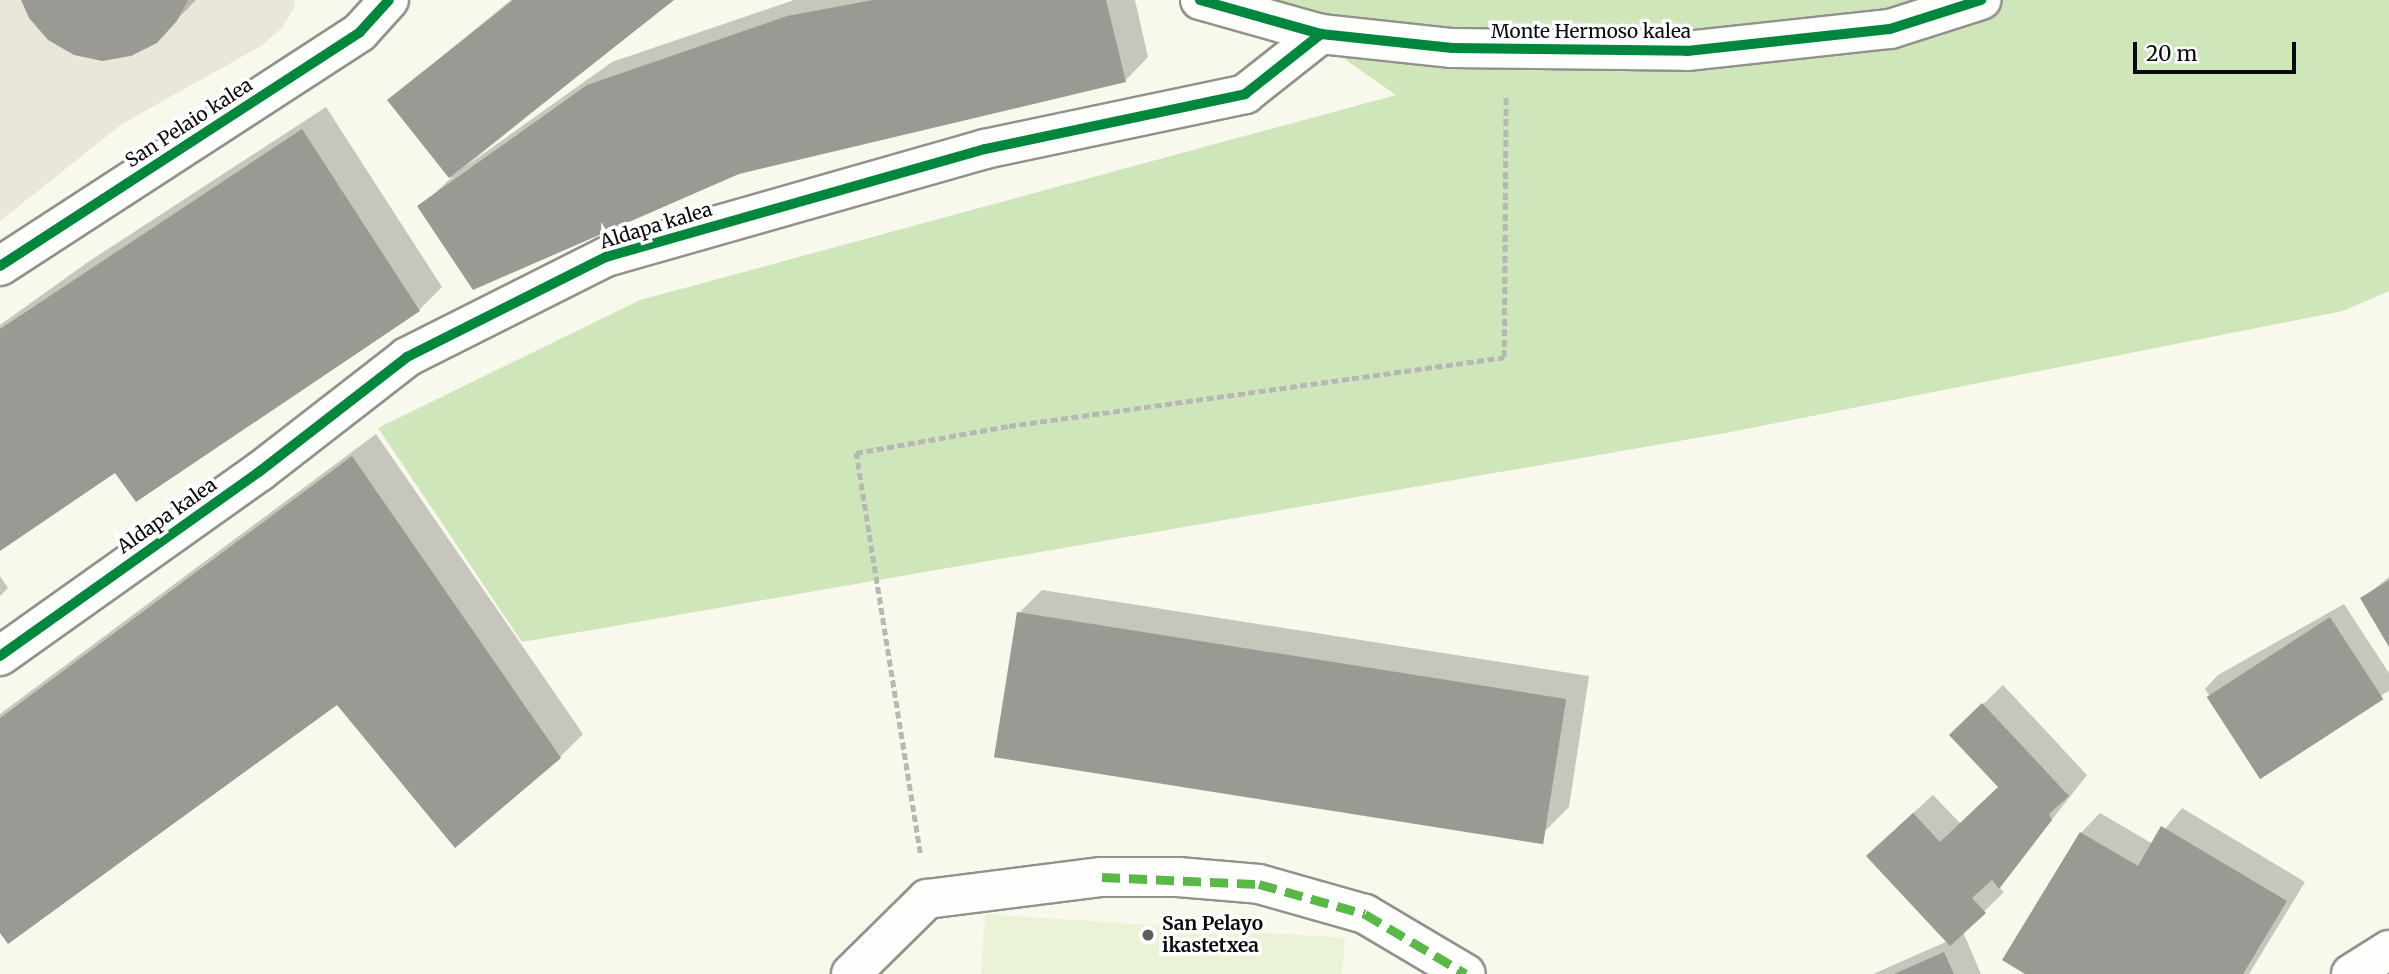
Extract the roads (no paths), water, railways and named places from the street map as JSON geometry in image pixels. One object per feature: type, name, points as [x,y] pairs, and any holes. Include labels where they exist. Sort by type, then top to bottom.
[{"type":"street","name":"San Pelaio kalea","points":[[0,266],[360,32],[389,0]]},
{"type":"street","name":"Monte Hermoso kalea","points":[[1200,0],[1321,34],[1514,50],[1714,48],[1890,29],[1981,0]]},
{"type":"street","name":"Aldapa kalea","points":[[0,656],[258,472],[407,357],[606,257],[985,149],[1245,94],[1321,34]]},
{"type":"street","points":[[851,974],[927,899],[1102,877],[1259,884],[1365,914],[1466,974]]},
{"type":"street","points":[[2351,974],[2389,950]]},
{"type":"place","name":"San Pelayo ikastetxea","points":[[1148,935]]}]
